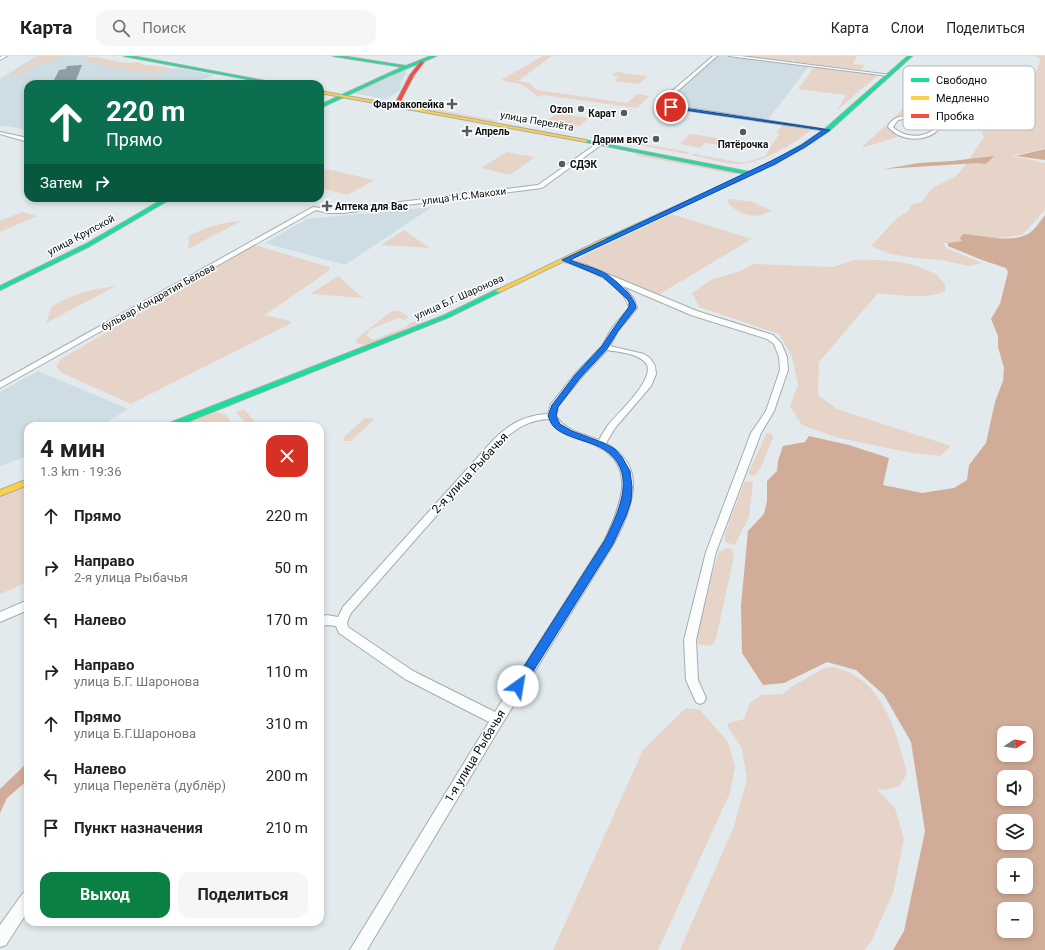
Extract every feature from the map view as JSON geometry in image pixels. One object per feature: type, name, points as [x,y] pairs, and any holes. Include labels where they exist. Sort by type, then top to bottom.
[{"type":"main road","points":[[126,56],[257,80]]},
{"type":"main road","points":[[335,56],[404,66]]},
{"type":"main road","points":[[324,105],[339,95],[361,84],[431,56]]},
{"type":"main road","points":[[324,101],[431,56]]},
{"type":"main road","points":[[410,109],[399,103],[400,97],[407,87],[415,68],[431,56]]},
{"type":"main road","name":"улица Б.Г. Шаронова","points":[[180,422],[447,316],[750,173],[803,146],[827,130],[910,56]]},
{"type":"main road","points":[[324,90],[361,84]]},
{"type":"main road","name":"улица Перелёта","points":[[324,92],[750,173]]},
{"type":"main road","points":[[324,107],[343,102],[381,103]]},
{"type":"main road","name":"улица Крупской","points":[[0,281],[81,242],[151,202]]},
{"type":"main road","name":"улица Крупской","points":[[0,288],[88,245],[162,202]]},
{"type":"main road","points":[[0,493],[24,484]]},
{"type":"street","points":[[0,59],[5,56]]},
{"type":"street","points":[[714,56],[659,105],[827,130]]},
{"type":"street","points":[[731,56],[889,75]]},
{"type":"street","points":[[903,118],[892,122],[890,127],[892,131],[904,135],[919,136],[930,134],[937,130]]},
{"type":"street","points":[[0,133],[24,139]]},
{"type":"street","name":"улица Н.С.Макохи","points":[[315,208],[328,211],[342,211],[540,187],[599,144]]},
{"type":"street","name":"бульвар Кондратия Белова","points":[[0,385],[315,208]]},
{"type":"street","points":[[565,260],[694,314],[770,337],[777,343],[783,357],[784,370],[770,411],[756,433],[711,552],[690,640],[692,680],[700,698]]},
{"type":"street","points":[[552,416],[554,406],[577,377],[605,347],[615,330],[633,308],[632,302],[629,298],[605,276]]},
{"type":"street","points":[[601,444],[610,427],[648,384],[652,376],[653,368],[650,362],[635,353],[605,347]]},
{"type":"street","name":"2-я улица Рыбачья","points":[[341,622],[347,610],[498,440],[525,419],[538,416],[552,416]]},
{"type":"street","name":"1-я улица Рыбачья","points":[[358,950],[496,720],[609,542],[622,516],[628,487],[626,471],[619,459],[612,451],[601,444],[557,426],[552,416]]},
{"type":"street","points":[[0,617],[24,607]]},
{"type":"street","points":[[324,621],[341,622],[343,630],[408,675],[496,720]]},
{"type":"street","points":[[0,939],[24,904]]},
{"type":"shaded area","points":[[36,56],[83,56],[163,70],[178,68],[215,75],[199,80],[24,80],[24,130],[13,127],[0,127],[0,79]]},
{"type":"shaded area","points":[[39,56],[66,56],[23,70],[22,72],[24,73],[19,76],[8,76]]},
{"type":"shaded area","points":[[543,56],[552,56],[518,81],[529,83],[537,90],[627,103],[637,94],[650,96],[637,108],[543,95],[540,97],[523,85],[501,80]]},
{"type":"shaded area","points":[[717,56],[809,66],[767,121],[664,104]]},
{"type":"shaded area","points":[[744,56],[857,56],[853,64],[864,65],[862,70],[794,62],[795,60],[792,60],[791,62]]},
{"type":"shaded area","points":[[1034,56],[1045,56],[1045,148],[1012,156],[1045,163],[1045,210],[1022,235],[995,238],[970,235],[960,243],[943,243],[946,248],[982,263],[969,266],[941,260],[890,254],[871,246],[897,218],[907,212],[912,204],[922,202],[933,188],[954,177],[961,171],[984,137],[982,132],[985,130],[1035,130],[1035,74],[1040,58]]},
{"type":"shaded area","points":[[95,57],[125,63],[142,62],[139,64],[171,68],[152,73],[116,68],[84,61]]},
{"type":"shaded area","points":[[814,67],[873,74],[877,76],[837,110],[846,95],[798,89]]},
{"type":"shaded area","points":[[407,70],[400,85],[400,90],[386,99],[352,93]]},
{"type":"shaded area","points":[[617,72],[647,77],[639,84],[614,81],[619,77],[612,75]]},
{"type":"shaded area","points":[[148,77],[165,80],[136,80]]},
{"type":"shaded area","points":[[419,106],[499,121],[493,122],[417,108]]},
{"type":"shaded area","points":[[903,109],[903,118],[890,121]]},
{"type":"shaded area","points":[[557,113],[589,118],[579,126],[548,120]]},
{"type":"shaded area","points":[[889,122],[892,122],[890,127],[904,135],[861,148]]},
{"type":"shaded area","points":[[782,125],[812,129],[778,151],[750,163],[743,164],[730,163],[691,155],[697,153],[699,155],[744,163],[765,156],[779,134],[775,131],[778,131]]},
{"type":"shaded area","points":[[690,134],[725,139],[720,145],[705,143],[700,148],[680,144]]},
{"type":"shaded area","points":[[612,137],[632,141],[631,142],[689,152],[687,154],[608,139]]},
{"type":"shaded area","points":[[1045,149],[1045,160],[1016,156]]},
{"type":"shaded area","points":[[507,152],[535,157],[510,175],[481,168]]},
{"type":"shaded area","points":[[634,155],[649,155],[738,173],[734,174]]},
{"type":"shaded area","points":[[994,156],[986,164],[977,163],[884,169],[919,163]]},
{"type":"shaded area","points":[[327,169],[374,180],[348,195],[324,189],[324,170]]},
{"type":"shaded area","points":[[730,199],[753,202],[772,211],[756,216],[747,215],[733,208],[727,201]]},
{"type":"shaded area","points":[[432,207],[345,265],[265,243],[307,219]]},
{"type":"shaded area","points":[[22,212],[37,216],[0,232],[0,221]]},
{"type":"shaded area","points":[[671,214],[752,239],[658,295],[575,260]]},
{"type":"shaded area","points":[[1045,215],[1045,950],[893,950],[904,931],[925,831],[911,742],[884,695],[856,670],[827,662],[784,683],[763,685],[742,653],[741,605],[748,531],[764,514],[767,501],[767,481],[777,471],[778,461],[783,446],[805,442],[809,436],[849,445],[889,458],[883,485],[922,493],[954,488],[967,480],[969,465],[986,443],[995,402],[1003,381],[1004,368],[998,347],[998,336],[991,319],[1000,304],[1008,272],[1006,268],[948,246],[948,243],[962,241],[960,238],[963,234],[1007,239],[1016,238],[1031,232]]},
{"type":"shaded area","points":[[241,221],[188,249],[189,236],[214,226]]},
{"type":"shaded area","points":[[404,230],[430,248],[381,245]]},
{"type":"shaded area","points":[[255,245],[329,267],[330,270],[265,315],[291,321],[290,324],[131,404],[62,373],[56,366],[61,359]]},
{"type":"shaded area","points":[[854,260],[905,263],[925,269],[938,276],[945,283],[945,291],[938,294],[922,296],[903,296],[878,293],[819,362],[818,395],[837,409],[951,446],[940,456],[911,453],[835,437],[802,425],[790,407],[798,385],[792,357],[779,334],[699,307],[692,293],[711,280],[740,271],[753,264],[833,267]]},
{"type":"shaded area","points":[[338,276],[363,298],[310,294]]},
{"type":"shaded area","points":[[116,286],[46,323],[52,306],[83,293]]},
{"type":"shaded area","points":[[392,311],[399,311],[408,316],[408,318],[404,320],[398,318],[371,329],[366,335],[373,340],[408,326],[407,324],[417,321],[421,323],[365,345],[357,344],[356,339]]},
{"type":"shaded area","points":[[38,371],[128,409],[107,422],[24,422],[24,457],[0,466],[0,392]]},
{"type":"shaded area","points":[[244,409],[255,422],[245,422],[236,412]]},
{"type":"shaded area","points":[[216,412],[226,415],[231,422],[190,422]]},
{"type":"shaded area","points":[[365,418],[373,418],[372,421],[351,441],[344,441],[344,437]]},
{"type":"shaded area","points":[[766,434],[772,434],[773,438],[760,469],[754,476],[748,474]]},
{"type":"shaded area","points":[[745,481],[753,482],[749,517],[735,545],[725,542],[725,533]]},
{"type":"shaded area","points":[[24,488],[24,584],[0,594],[0,497]]},
{"type":"shaded area","points":[[727,548],[732,549],[734,556],[716,639],[711,646],[698,644],[701,611],[708,585],[719,552]]},
{"type":"shaded area","points":[[833,667],[851,673],[863,681],[874,692],[889,717],[895,731],[907,774],[899,786],[886,790],[877,789],[895,808],[904,839],[893,893],[871,942],[864,950],[680,950],[734,826],[747,779],[742,749],[727,725],[729,723],[744,719],[750,703],[761,695],[783,694],[791,687],[825,668]]},
{"type":"shaded area","points":[[686,708],[700,710],[728,742],[735,767],[730,793],[658,950],[553,950],[643,750]]},
{"type":"shaded area","points":[[24,766],[24,783],[7,798],[0,813],[0,789]]},
{"type":"building","points":[[82,65],[76,80],[54,80],[59,70],[66,69],[67,66]]},
{"type":"traffic: fast","points":[[126,56],[257,80]]},
{"type":"traffic: fast","points":[[335,56],[404,66]]},
{"type":"traffic: fast","points":[[324,105],[387,75],[434,56]]},
{"type":"traffic: fast","points":[[607,239],[773,163],[803,146],[827,130],[910,56]]},
{"type":"traffic: fast","points":[[586,141],[750,173]]},
{"type":"traffic: fast","points":[[0,288],[88,245],[162,202]]},
{"type":"traffic: fast","points":[[180,422],[447,316],[498,291]]},
{"type":"traffic: slow","points":[[324,93],[586,141]]},
{"type":"traffic: slow","points":[[498,291],[607,239]]},
{"type":"traffic: slow","points":[[0,493],[24,484]]},
{"type":"traffic: jam","points":[[410,109],[401,104],[399,100],[412,75],[422,62]]},
{"type":"place","name":"Фармакопейка","points":[[452,104]]},
{"type":"place","name":"Ozon","points":[[581,109]]},
{"type":"place","name":"Карат","points":[[624,113]]},
{"type":"place","name":"Апрель","points":[[467,131]]},
{"type":"place","name":"Пятёрочка","points":[[743,132]]},
{"type":"place","name":"Дарим вкус","points":[[656,139]]},
{"type":"place","name":"СДЭК","points":[[562,164]]},
{"type":"place","name":"Аптека для Вас","points":[[327,206]]},
{"type":"route","points":[[518,686],[609,542],[622,516],[628,487],[626,471],[612,451],[601,444],[587,440],[557,426],[552,416],[554,406],[577,377],[605,347],[615,330],[633,308],[632,302],[629,298],[605,276],[565,260],[773,162],[815,139],[827,130],[671,107]]}]
